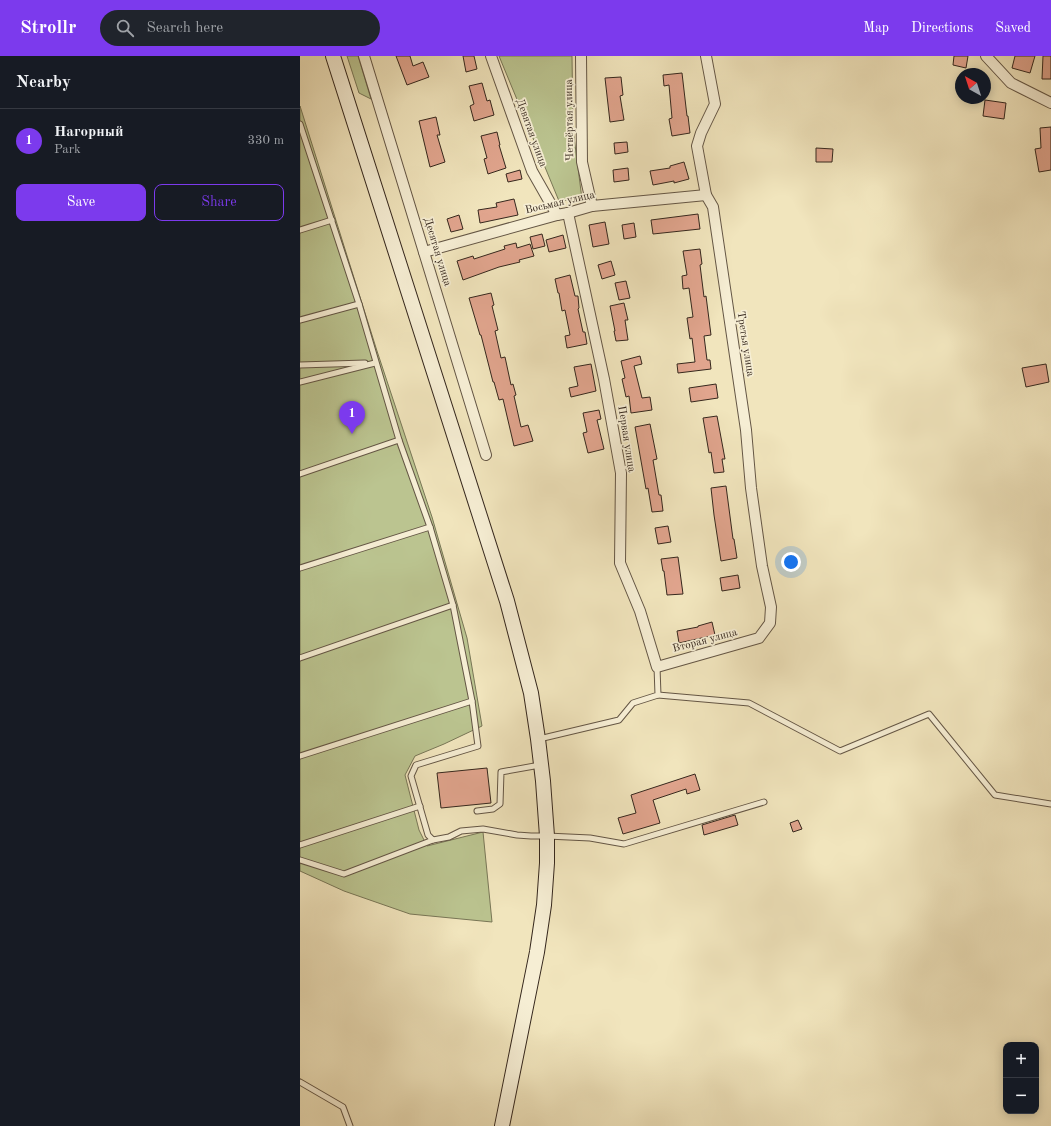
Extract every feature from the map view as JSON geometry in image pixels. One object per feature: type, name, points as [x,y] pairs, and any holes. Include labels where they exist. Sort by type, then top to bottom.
[{"type":"main road","points":[[333,56],[507,601],[530,693],[538,739],[547,836],[544,905],[537,952],[502,1126]]},
{"type":"street","name":"Десятая улица","points":[[364,56],[486,455]]},
{"type":"street","name":"Девятая улица","points":[[490,56],[532,172],[557,215]]},
{"type":"street","name":"Четвёртая улица","points":[[581,56],[582,162],[592,206]]},
{"type":"street","name":"Третья улица","points":[[706,56],[715,104],[701,133],[697,146],[706,195],[713,207],[746,430],[751,488],[762,566],[771,607],[770,623],[760,638]]},
{"type":"street","points":[[986,56],[1011,83],[1051,103]]},
{"type":"street","name":"Восьмая улица","points":[[424,252],[592,206],[706,195]]},
{"type":"street","name":"Первая улица","points":[[568,213],[604,379],[621,472],[620,563],[640,611],[657,667]]},
{"type":"street","name":"Вторая улица","points":[[657,667],[760,638]]},
{"type":"lane","points":[[300,124],[302,137],[332,220],[359,304],[375,363],[399,440],[430,527],[453,605],[472,701],[478,746],[416,765],[411,776],[426,830],[432,840]]},
{"type":"lane","points":[[300,230],[332,220]]},
{"type":"lane","points":[[300,320],[359,304]]},
{"type":"lane","points":[[300,364],[375,363]]},
{"type":"lane","points":[[300,382],[375,363]]},
{"type":"lane","points":[[300,474],[399,440]]},
{"type":"lane","points":[[300,568],[430,527]]},
{"type":"lane","points":[[300,658],[453,605]]},
{"type":"lane","points":[[657,667],[658,695]]},
{"type":"lane","points":[[538,739],[619,720],[633,703],[658,695],[749,703],[840,751],[929,714],[994,795],[1051,804]]},
{"type":"lane","points":[[300,756],[472,701]]},
{"type":"lane","points":[[477,811],[494,809],[500,804],[501,772],[541,765]]},
{"type":"lane","points":[[300,860],[344,874],[432,840],[448,837],[462,831],[483,829],[516,835],[590,838],[624,844],[764,802]]},
{"type":"lane","points":[[300,845],[420,806]]},
{"type":"lane","points":[[300,1082],[343,1107],[350,1126]]},
{"type":"green space","points":[[347,56],[358,56],[371,99],[359,93]]},
{"type":"green space","points":[[499,56],[572,56],[573,129],[582,199],[559,201]]},
{"type":"green space","points":[[300,106],[377,351],[432,517],[467,638],[482,726],[415,756],[405,775],[419,830],[427,846],[483,832],[492,922],[410,914],[344,891],[300,871]]},
{"type":"building","points":[[396,56],[410,56],[413,66],[423,62],[429,77],[407,85]]},
{"type":"building","points":[[463,56],[474,56],[477,69],[466,72]]},
{"type":"building","points":[[954,56],[968,56],[966,68],[953,65]]},
{"type":"building","points":[[1015,56],[1035,56],[1030,73],[1012,68]]},
{"type":"building","points":[[1043,56],[1051,56],[1051,79],[1042,79]]},
{"type":"building","points":[[682,73],[690,133],[672,136],[669,119],[672,118],[669,85],[664,86],[663,75]]},
{"type":"building","points":[[621,77],[623,95],[620,96],[624,120],[610,122],[605,78]]},
{"type":"building","points":[[482,83],[487,101],[490,100],[494,115],[474,121],[470,106],[474,104],[469,86]]},
{"type":"building","points":[[991,101],[1006,103],[1004,119],[983,116],[984,104],[991,104]]},
{"type":"building","points":[[436,117],[440,135],[437,135],[445,162],[430,167],[419,121]]},
{"type":"building","points":[[1051,127],[1051,170],[1039,172],[1035,149],[1041,148],[1040,128]]},
{"type":"building","points":[[497,132],[499,145],[506,168],[488,174],[484,159],[487,158],[481,136]]},
{"type":"building","points":[[627,142],[628,152],[615,154],[614,143]]},
{"type":"building","points":[[816,148],[833,149],[832,162],[816,162]]},
{"type":"building","points":[[684,162],[689,179],[674,183],[674,181],[653,185],[650,171],[670,168],[670,166]]},
{"type":"building","points":[[628,168],[629,180],[614,182],[613,170]]},
{"type":"building","points":[[520,170],[522,179],[508,182],[506,174]]},
{"type":"building","points":[[514,199],[518,215],[480,223],[478,210],[497,207],[496,203]]},
{"type":"building","points":[[698,214],[700,229],[653,234],[651,220]]},
{"type":"building","points":[[459,215],[463,229],[451,232],[447,219]]},
{"type":"building","points":[[605,222],[609,244],[593,247],[589,225]]},
{"type":"building","points":[[634,223],[636,237],[624,239],[622,225]]},
{"type":"building","points":[[542,234],[545,246],[533,249],[530,237]]},
{"type":"building","points":[[563,235],[566,248],[549,252],[546,240]]},
{"type":"building","points":[[516,243],[517,248],[530,244],[534,256],[519,260],[520,262],[499,267],[463,280],[457,261],[473,256],[474,259],[505,249],[504,246]]},
{"type":"building","points":[[700,249],[702,264],[700,265],[704,297],[706,296],[711,335],[704,336],[707,360],[710,360],[711,369],[678,373],[677,364],[695,362],[692,338],[690,339],[687,318],[693,317],[689,288],[683,289],[682,276],[687,275],[683,251]]},
{"type":"building","points":[[611,261],[615,275],[602,279],[598,265]]},
{"type":"building","points":[[570,275],[575,296],[578,296],[578,309],[587,344],[567,348],[565,336],[570,335],[565,310],[562,311],[555,279]]},
{"type":"building","points":[[626,281],[630,298],[619,300],[615,283]]},
{"type":"building","points":[[491,293],[494,305],[492,306],[498,330],[495,331],[501,358],[505,357],[511,385],[513,384],[516,395],[514,396],[521,427],[528,425],[533,441],[514,446],[503,399],[499,400],[469,298]]},
{"type":"building","points":[[624,303],[628,320],[625,320],[628,340],[616,341],[610,306]]},
{"type":"building","points":[[640,356],[642,364],[634,366],[642,398],[650,397],[652,410],[631,413],[629,396],[626,397],[622,379],[625,378],[621,361]]},
{"type":"building","points":[[591,364],[596,391],[571,397],[569,388],[578,386],[574,367]]},
{"type":"building","points":[[1046,364],[1049,382],[1026,387],[1022,368]]},
{"type":"building","points":[[716,384],[718,398],[691,402],[689,388]]},
{"type":"building","points":[[599,410],[601,419],[597,420],[604,449],[588,453],[583,433],[587,432],[583,413]]},
{"type":"building","points":[[717,416],[725,459],[722,459],[724,472],[714,473],[703,418]]},
{"type":"building","points":[[650,424],[657,459],[653,460],[663,511],[652,512],[648,488],[646,489],[635,427]]},
{"type":"building","points":[[726,486],[737,558],[721,561],[711,488]]},
{"type":"building","points":[[668,526],[671,542],[658,544],[655,528]]},
{"type":"building","points":[[678,557],[683,594],[667,595],[661,559]]},
{"type":"building","points":[[738,575],[740,588],[722,591],[720,578]]},
{"type":"building","points":[[712,622],[715,635],[679,643],[677,631],[698,627]]},
{"type":"building","points":[[487,768],[491,803],[441,808],[437,773]]},
{"type":"building","points":[[695,774],[700,790],[687,794],[686,789],[653,800],[660,823],[623,834],[618,818],[636,813],[631,795]]},
{"type":"building","points":[[735,815],[738,825],[704,835],[702,825]]},
{"type":"building","points":[[798,820],[802,829],[793,832],[790,823]]},
{"type":"place","name":"Нагорный","points":[[352,434]]}]
